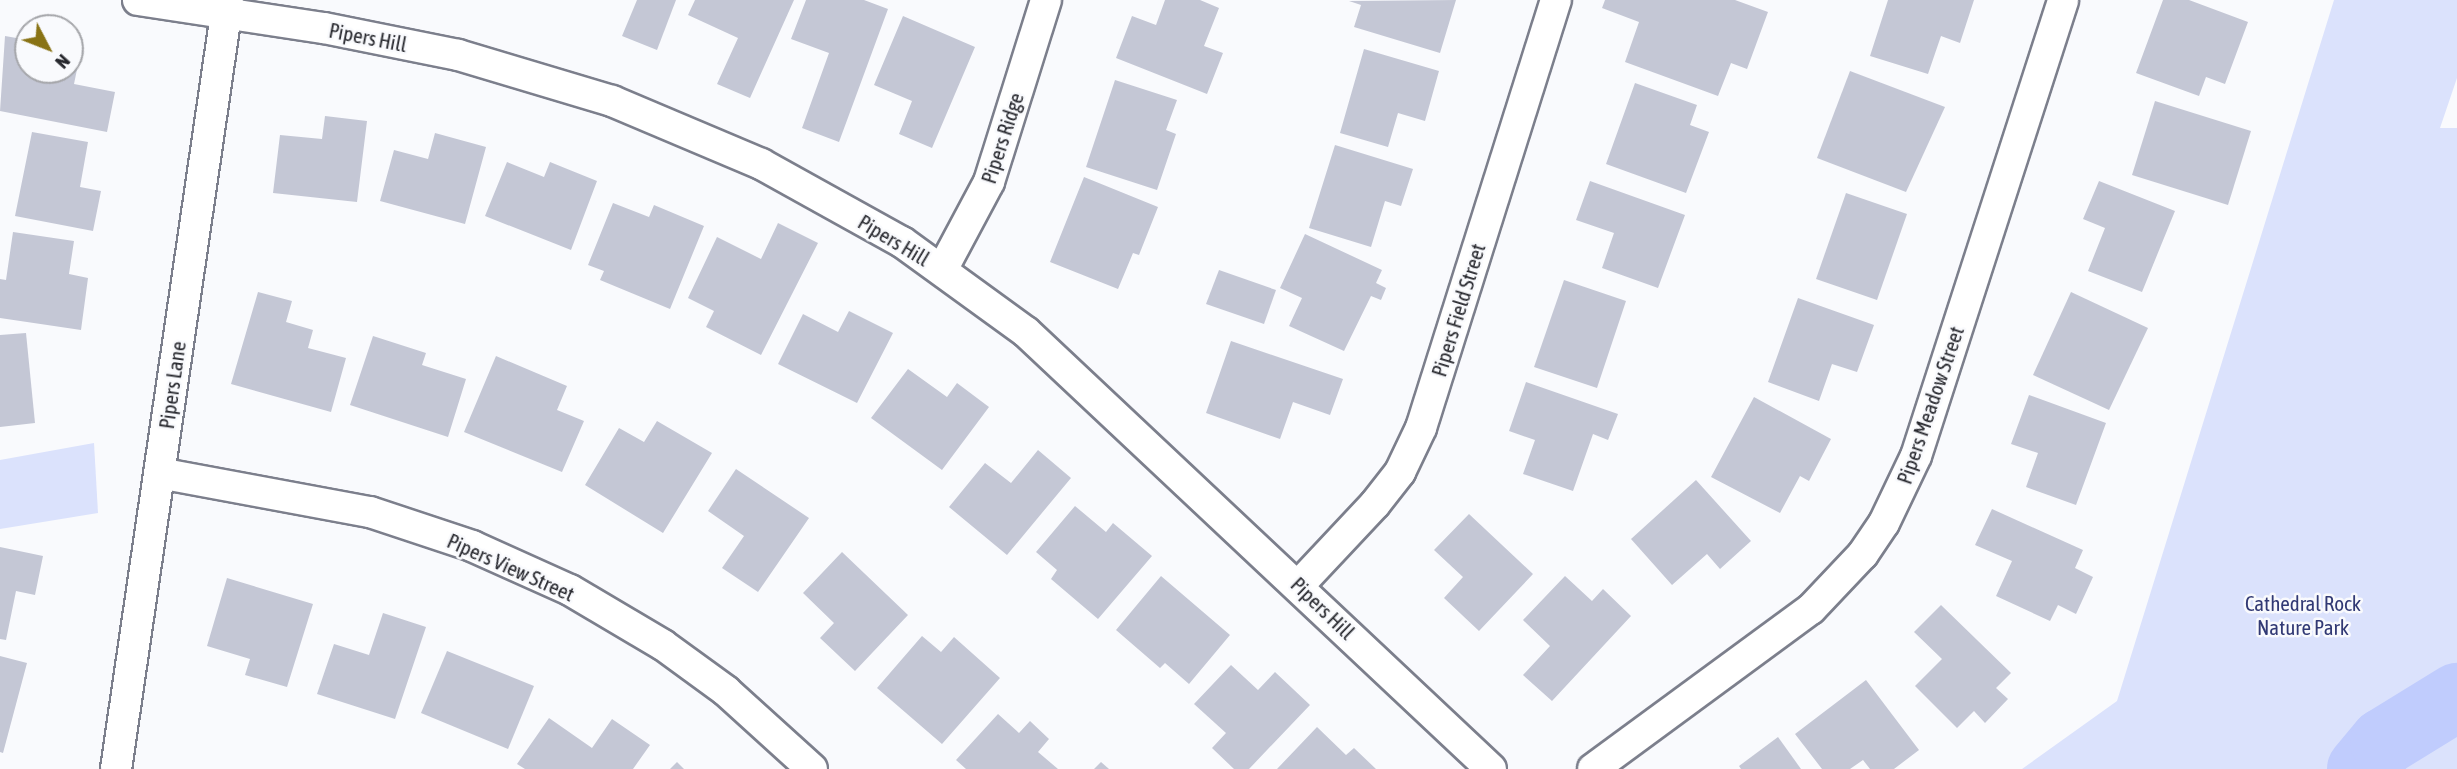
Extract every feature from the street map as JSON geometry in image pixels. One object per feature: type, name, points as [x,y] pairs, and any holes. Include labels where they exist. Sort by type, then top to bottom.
[{"type":"street","name":"Pipers Hill","points":[[138,0],[227,6],[458,55],[612,102],[761,164],[902,242],[1026,332],[1492,769]]},
{"type":"street","name":"Pipers Ridge","points":[[942,270],[989,181],[1046,0]]},
{"type":"street","name":"Pipers Field Street","points":[[1298,585],[1376,504],[1400,472],[1421,428],[1556,0]]},
{"type":"street","name":"Pipers Meadow Street","points":[[1593,769],[1811,608],[1863,554],[1884,523],[1916,456],[2063,0]]},
{"type":"street","name":"Pipers Lane","points":[[116,769],[227,6]]},
{"type":"street","name":"Pipers View Street","points":[[159,472],[370,512],[472,546],[570,590],[663,645],[726,691],[812,769]]},
{"type":"green space","name":"Cathedral Rock Nature Park","points":[[2334,0],[2457,0],[2457,78],[2440,128],[2457,128],[2457,769],[2022,769],[2117,701]]},
{"type":"green space","points":[[94,443],[98,513],[0,529],[0,460]]},
{"type":"building","points":[[637,0],[676,0],[657,50],[622,36]]},
{"type":"building","points":[[695,0],[794,0],[750,98],[717,84],[738,38],[688,15]]},
{"type":"building","points":[[806,0],[864,0],[888,9],[839,142],[802,128],[829,53],[791,39]]},
{"type":"building","points":[[1165,0],[1200,0],[1219,8],[1204,46],[1223,53],[1207,94],[1116,58],[1132,16],[1156,25]]},
{"type":"building","points":[[1456,0],[1440,53],[1354,27],[1361,5],[1349,1]]},
{"type":"building","points":[[1605,0],[1735,0],[1768,12],[1747,69],[1731,63],[1718,96],[1625,62],[1639,22],[1602,8]]},
{"type":"building","points":[[1888,0],[1974,0],[1960,43],[1941,36],[1928,74],[1870,56]]},
{"type":"building","points":[[2163,0],[2189,0],[2248,22],[2225,84],[2206,77],[2199,96],[2136,73]]},
{"type":"building","points":[[903,16],[975,47],[932,148],[899,134],[912,101],[874,85]]},
{"type":"building","points":[[5,36],[14,38],[14,84],[74,84],[115,92],[107,132],[0,111]]},
{"type":"building","points":[[1364,49],[1439,71],[1425,121],[1398,113],[1388,147],[1340,133]]},
{"type":"building","points":[[1850,71],[1945,107],[1906,192],[1817,158]]},
{"type":"building","points":[[1115,80],[1177,100],[1166,130],[1176,134],[1157,190],[1086,167]]},
{"type":"building","points":[[1635,83],[1697,105],[1690,125],[1709,132],[1686,193],[1606,164]]},
{"type":"building","points":[[2155,101],[2251,131],[2228,205],[2132,175]]},
{"type":"building","points":[[325,116],[367,121],[357,202],[273,193],[280,135],[322,139]]},
{"type":"building","points":[[32,132],[88,142],[80,187],[101,191],[93,231],[15,216]]},
{"type":"building","points":[[435,133],[486,147],[465,224],[380,201],[394,150],[428,159]]},
{"type":"building","points":[[1335,145],[1413,169],[1401,206],[1385,201],[1371,247],[1309,228]]},
{"type":"building","points":[[507,162],[544,177],[550,162],[597,181],[571,250],[485,216]]},
{"type":"building","points":[[1084,177],[1158,207],[1139,255],[1133,253],[1118,289],[1050,262]]},
{"type":"building","points":[[1590,181],[1685,215],[1658,288],[1602,268],[1614,233],[1576,220]]},
{"type":"building","points":[[2099,181],[2175,211],[2142,292],[2088,271],[2105,228],[2083,219]]},
{"type":"building","points":[[1846,193],[1907,214],[1877,300],[1816,279]]},
{"type":"building","points":[[613,203],[649,217],[654,205],[704,226],[670,309],[600,280],[604,271],[588,265]]},
{"type":"building","points":[[778,223],[818,243],[761,355],[706,327],[714,311],[688,298],[717,237],[761,259]]},
{"type":"building","points":[[13,232],[74,241],[69,274],[88,278],[81,330],[0,318],[0,279],[6,280]]},
{"type":"building","points":[[1305,234],[1382,270],[1376,283],[1386,288],[1381,300],[1371,296],[1344,351],[1289,326],[1302,298],[1280,288]]},
{"type":"building","points":[[1219,270],[1276,290],[1264,324],[1206,304]]},
{"type":"building","points":[[1564,280],[1626,301],[1597,388],[1534,367]]},
{"type":"building","points":[[258,292],[292,301],[286,322],[313,330],[308,348],[346,358],[331,412],[231,384]]},
{"type":"building","points":[[2071,292],[2148,328],[2109,410],[2033,375]]},
{"type":"building","points":[[1798,298],[1874,325],[1857,372],[1832,364],[1819,401],[1768,382]]},
{"type":"building","points":[[849,311],[893,333],[857,403],[778,364],[803,314],[838,332]]},
{"type":"building","points":[[26,333],[35,423],[0,427],[0,335]]},
{"type":"building","points":[[373,336],[426,353],[422,365],[466,379],[448,437],[350,405]]},
{"type":"building","points":[[1231,341],[1343,379],[1330,415],[1293,402],[1280,439],[1206,413]]},
{"type":"building","points":[[496,356],[567,386],[557,410],[584,421],[562,472],[464,432]]},
{"type":"building","points":[[908,369],[947,397],[957,383],[989,407],[942,470],[871,418]]},
{"type":"building","points":[[1526,382],[1618,414],[1608,440],[1593,434],[1573,491],[1523,474],[1535,440],[1509,431]]},
{"type":"building","points":[[2029,395],[2106,423],[2076,505],[2026,487],[2038,453],[2011,444]]},
{"type":"building","points":[[1754,397],[1831,439],[1809,481],[1800,476],[1780,513],[1711,477]]},
{"type":"building","points":[[657,421],[712,453],[663,533],[585,485],[619,428],[644,442]]},
{"type":"building","points":[[1038,450],[1071,478],[1007,555],[949,507],[985,463],[1011,483]]},
{"type":"building","points":[[736,469],[809,518],[758,592],[722,568],[744,536],[708,511]]},
{"type":"building","points":[[1696,480],[1751,541],[1720,569],[1707,554],[1672,585],[1631,539]]},
{"type":"building","points":[[1075,506],[1106,532],[1113,523],[1152,556],[1098,619],[1051,579],[1057,570],[1036,552]]},
{"type":"building","points":[[1992,509],[2083,550],[2075,568],[2093,577],[2076,614],[2058,605],[2050,621],[1996,596],[2012,561],[1975,545]]},
{"type":"building","points":[[1469,514],[1533,574],[1479,631],[1444,598],[1463,577],[1434,550]]},
{"type":"building","points":[[0,547],[43,556],[35,595],[16,591],[6,640],[0,639]]},
{"type":"building","points":[[842,552],[908,615],[855,671],[820,638],[834,623],[803,593]]},
{"type":"building","points":[[1161,576],[1230,635],[1189,684],[1165,663],[1160,668],[1116,630]]},
{"type":"building","points":[[1565,576],[1592,601],[1603,589],[1631,616],[1552,701],[1523,675],[1550,646],[1523,620]]},
{"type":"building","points":[[227,578],[313,604],[287,687],[245,675],[250,659],[207,646]]},
{"type":"building","points":[[1941,605],[2011,673],[1996,688],[2008,699],[1985,723],[1974,711],[1957,728],[1915,686],[1942,659],[1914,632]]},
{"type":"building","points":[[383,613],[426,627],[395,719],[317,694],[334,644],[369,655]]},
{"type":"building","points":[[922,636],[941,652],[954,637],[1000,678],[942,744],[877,688]]},
{"type":"building","points":[[447,651],[534,686],[508,749],[421,713]]},
{"type":"building","points":[[0,656],[27,663],[3,753],[0,752]]},
{"type":"building","points":[[1231,665],[1258,690],[1275,672],[1310,705],[1249,769],[1234,769],[1212,748],[1226,733],[1194,704]]},
{"type":"building","points":[[1866,680],[1919,750],[1894,769],[1870,769],[1863,760],[1850,769],[1822,769],[1795,734]]},
{"type":"building","points":[[998,714],[1019,733],[1030,721],[1049,739],[1038,752],[1058,769],[966,769],[956,760]]},
{"type":"building","points":[[549,718],[592,748],[612,719],[650,745],[633,769],[525,769],[517,764]]},
{"type":"building","points":[[1317,727],[1346,755],[1354,748],[1376,769],[1277,769]]},
{"type":"building","points":[[1778,737],[1801,769],[1741,769],[1739,766]]},
{"type":"building","points":[[677,762],[684,769],[670,769]]},
{"type":"building","points":[[1101,762],[1109,769],[1094,769]]},
{"type":"waterway","points":[[2361,769],[2384,742],[2457,697]]}]
